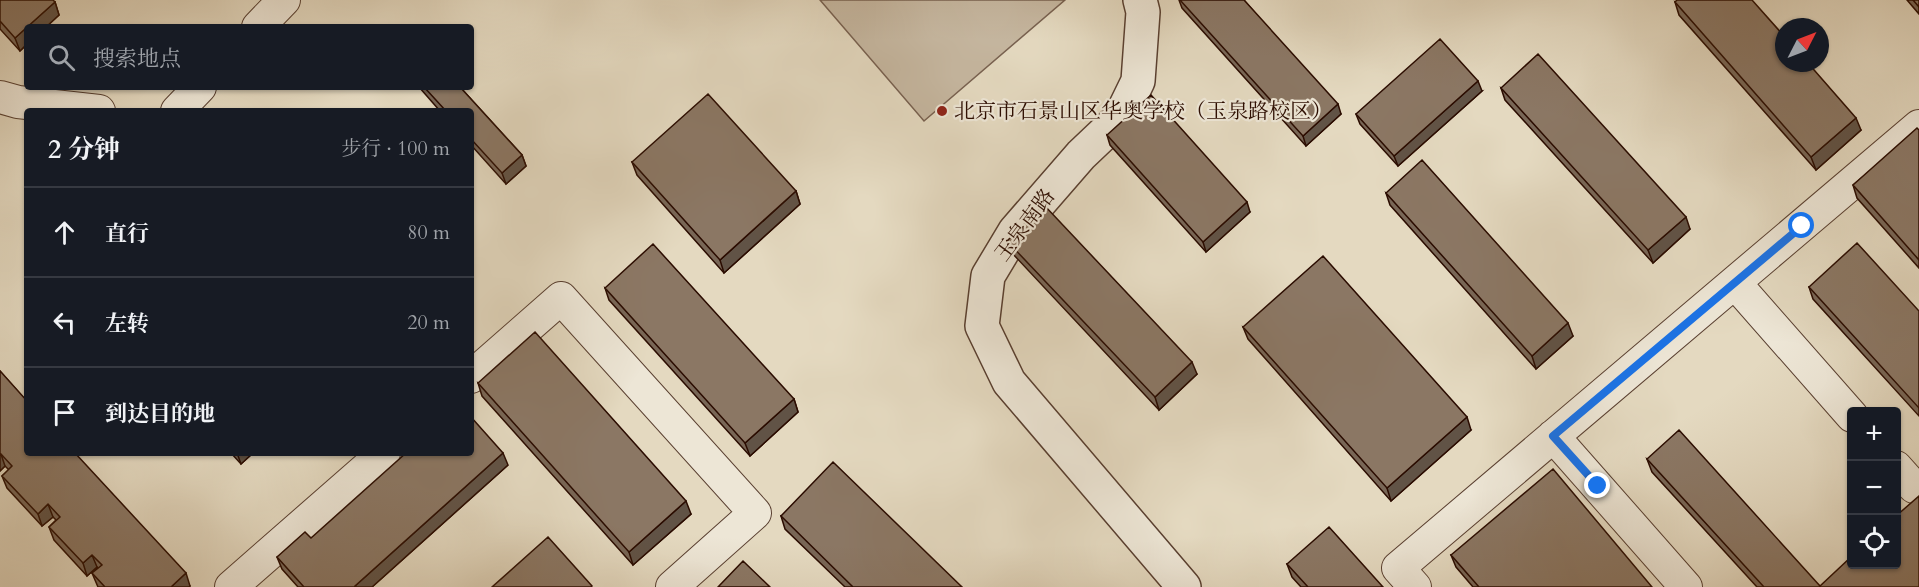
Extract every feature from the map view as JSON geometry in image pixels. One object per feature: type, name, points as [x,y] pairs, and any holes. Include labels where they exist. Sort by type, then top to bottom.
[{"type":"street","points":[[261,24],[284,0]]},
{"type":"street","name":"玉泉南路","points":[[1140,0],[1143,12],[1138,81],[1120,117],[1081,155],[1015,231],[988,276],[982,327],[1009,382],[1185,587]]},
{"type":"street","points":[[180,108],[197,90]]},
{"type":"street","points":[[0,97],[18,102],[72,108]]},
{"type":"street","points":[[1415,587],[1398,568],[1919,126]]},
{"type":"street","points":[[1735,283],[1847,411]]},
{"type":"street","points":[[474,374],[561,298],[755,513],[672,587]]},
{"type":"street","points":[[1553,436],[1686,587]]},
{"type":"street","points":[[231,587],[381,456]]},
{"type":"shaded area","points":[[820,0],[1065,0],[924,121]]},
{"type":"building","points":[[0,0],[53,0],[55,2],[31,24],[24,24],[24,30],[15,38],[0,21]]},
{"type":"building","points":[[1180,0],[1244,0],[1338,104],[1303,136]]},
{"type":"building","points":[[1677,0],[1752,0],[1775,26],[1775,72],[1816,72],[1856,118],[1811,157],[1675,2]]},
{"type":"building","points":[[1440,39],[1478,81],[1394,156],[1356,114]]},
{"type":"building","points":[[1538,54],[1686,217],[1648,250],[1501,88]]},
{"type":"building","points":[[427,90],[463,90],[522,155],[502,173],[474,142],[474,108],[443,108]]},
{"type":"building","points":[[708,94],[796,191],[720,260],[632,162]]},
{"type":"building","points":[[1151,95],[1247,202],[1203,242],[1107,135]]},
{"type":"building","points":[[1917,128],[1919,130],[1919,260],[1853,185]]},
{"type":"building","points":[[1422,160],[1568,323],[1532,356],[1386,193]]},
{"type":"building","points":[[1044,205],[1192,362],[1155,397],[1007,241]]},
{"type":"building","points":[[1857,243],[1919,311],[1919,408],[1809,287]]},
{"type":"building","points":[[653,244],[794,399],[745,443],[605,288]]},
{"type":"building","points":[[1323,256],[1467,417],[1387,488],[1243,327]]},
{"type":"building","points":[[535,332],[686,501],[629,552],[478,383]]},
{"type":"building","points":[[0,371],[24,398],[24,456],[78,456],[186,573],[171,587],[105,587],[92,573],[102,565],[92,555],[83,563],[49,527],[60,517],[48,504],[38,514],[2,476],[12,466],[0,455]]},
{"type":"building","points":[[474,420],[503,453],[356,587],[304,587],[277,557],[305,532],[311,538],[403,456],[474,456]]},
{"type":"building","points":[[1679,430],[1820,586],[1847,561],[1847,569],[1901,569],[1901,512],[1919,496],[1919,587],[1764,587],[1647,459]]},
{"type":"building","points":[[833,462],[962,587],[853,587],[781,516]]},
{"type":"building","points":[[1553,469],[1652,587],[1479,587],[1451,555]]},
{"type":"building","points":[[1329,527],[1383,587],[1308,587],[1287,564]]},
{"type":"building","points":[[548,537],[591,587],[492,587]]},
{"type":"building","points":[[743,561],[770,587],[718,587]]},
{"type":"place","name":"北京市石景山区华奥学校（玉泉路校区）","points":[[942,111]]},
{"type":"route","points":[[1598,486],[1553,436],[1802,226]]}]
